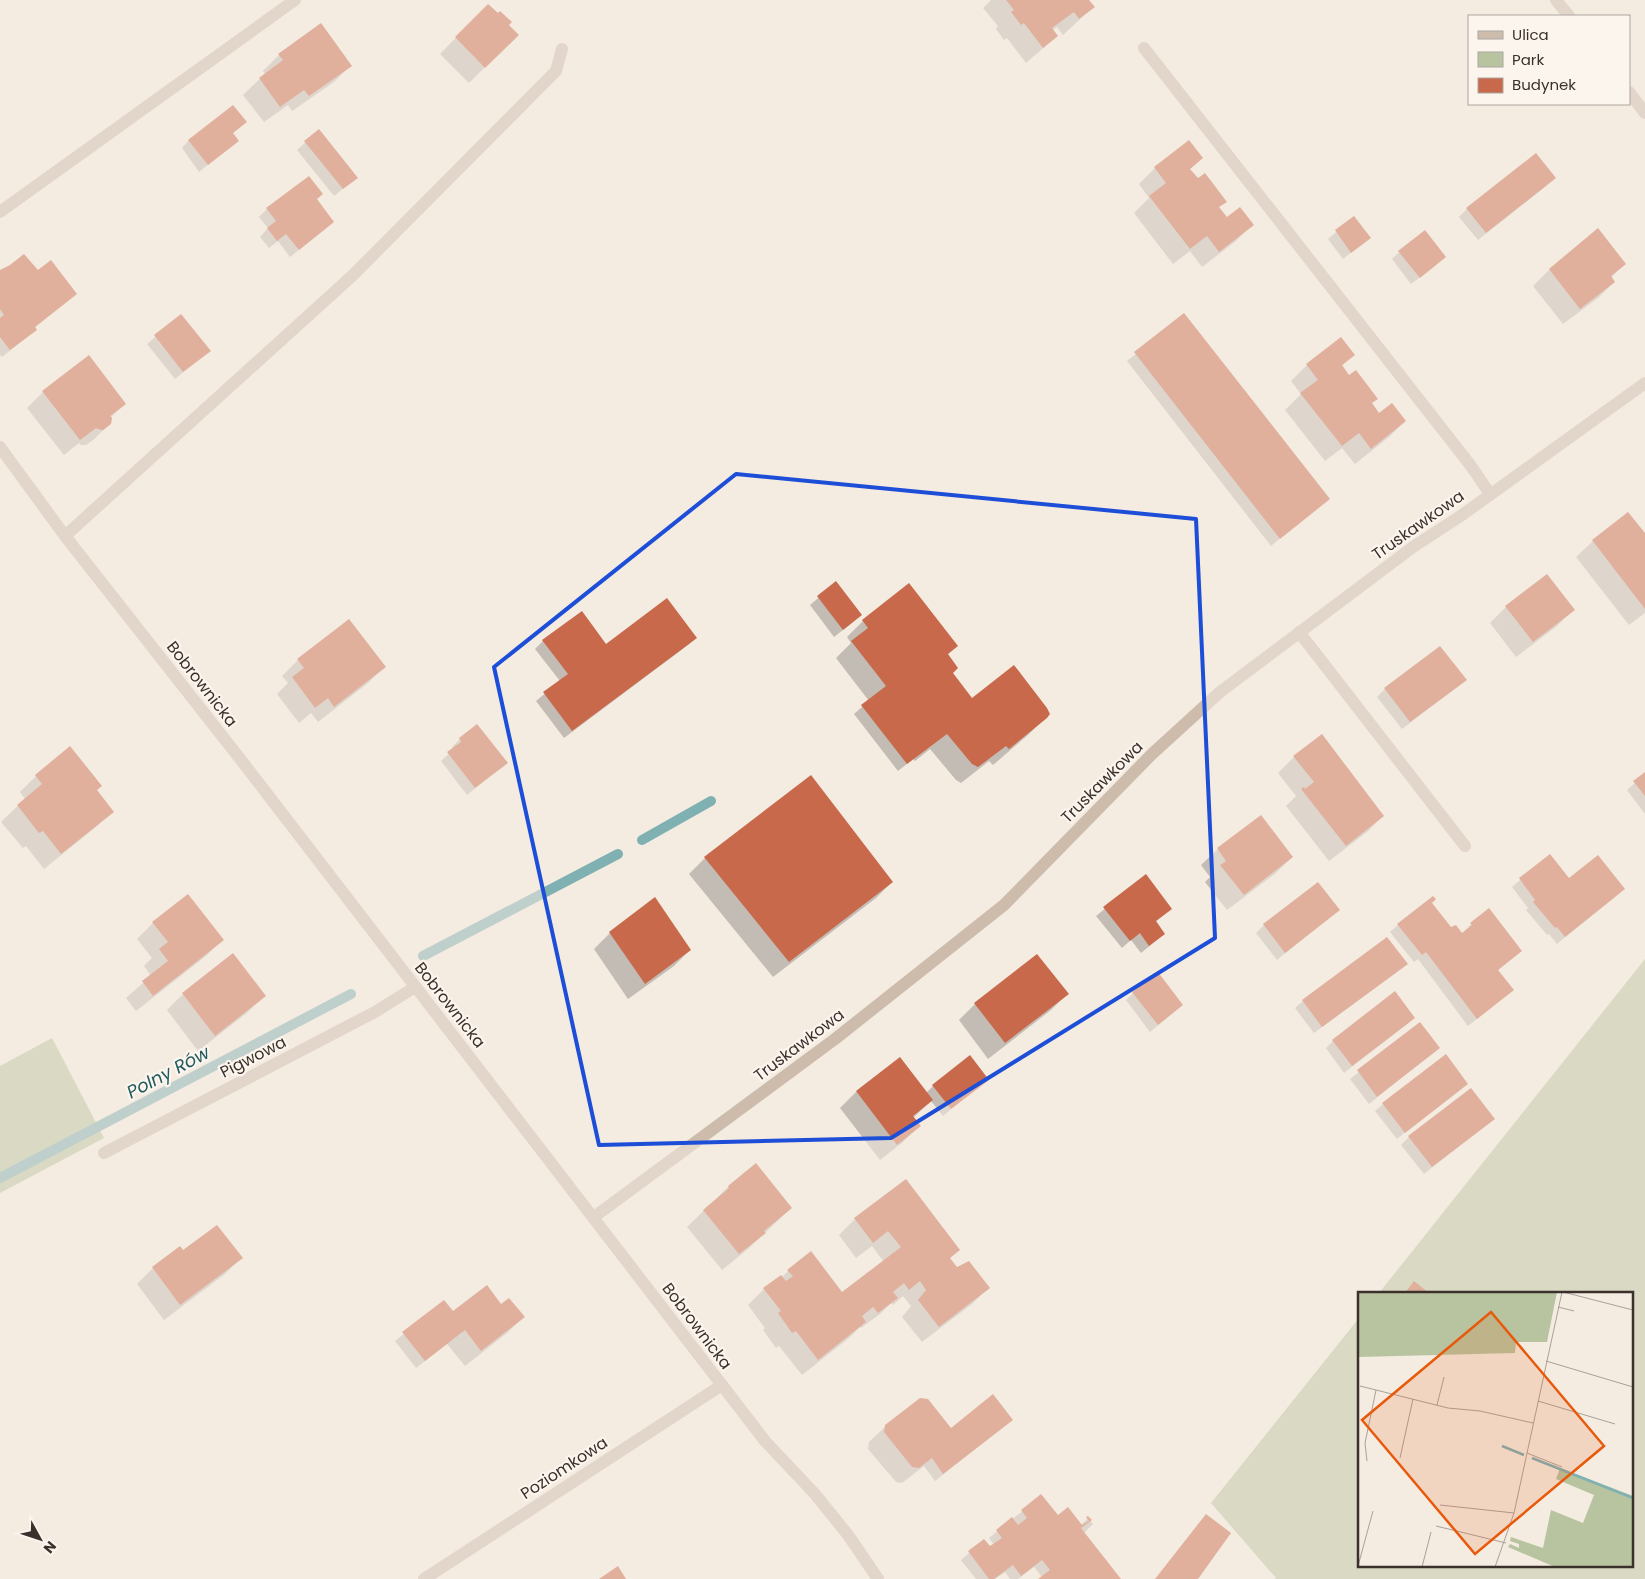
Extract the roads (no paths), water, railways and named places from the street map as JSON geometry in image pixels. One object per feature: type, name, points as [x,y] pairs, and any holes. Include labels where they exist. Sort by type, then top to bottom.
[{"type":"street","points":[[0,212],[295,0]]},
{"type":"street","points":[[1556,0],[1568,15]]},
{"type":"street","points":[[1144,48],[1471,466],[1490,494]]},
{"type":"street","points":[[65,536],[352,276],[556,72],[562,49]]},
{"type":"street","points":[[1630,93],[1645,113]]},
{"type":"street","name":"Truskawkowa","points":[[594,1217],[835,1039],[1004,905],[1152,754],[1220,692],[1413,547],[1645,383]]},
{"type":"street","name":"Bobrownicka","points":[[0,446],[65,536],[594,1217],[765,1441],[815,1494],[848,1535],[878,1579]]},
{"type":"street","points":[[1299,632],[1465,846]]},
{"type":"street","name":"Pigwowa","points":[[104,1153],[375,1012],[415,987]]},
{"type":"street","name":"Poziomkowa","points":[[424,1579],[722,1385]]},
{"type":"waterway","points":[[642,840],[711,801]]},
{"type":"waterway","points":[[423,956],[618,854]]},
{"type":"waterway","name":"Polny Rów","points":[[0,1178],[351,994]]}]
